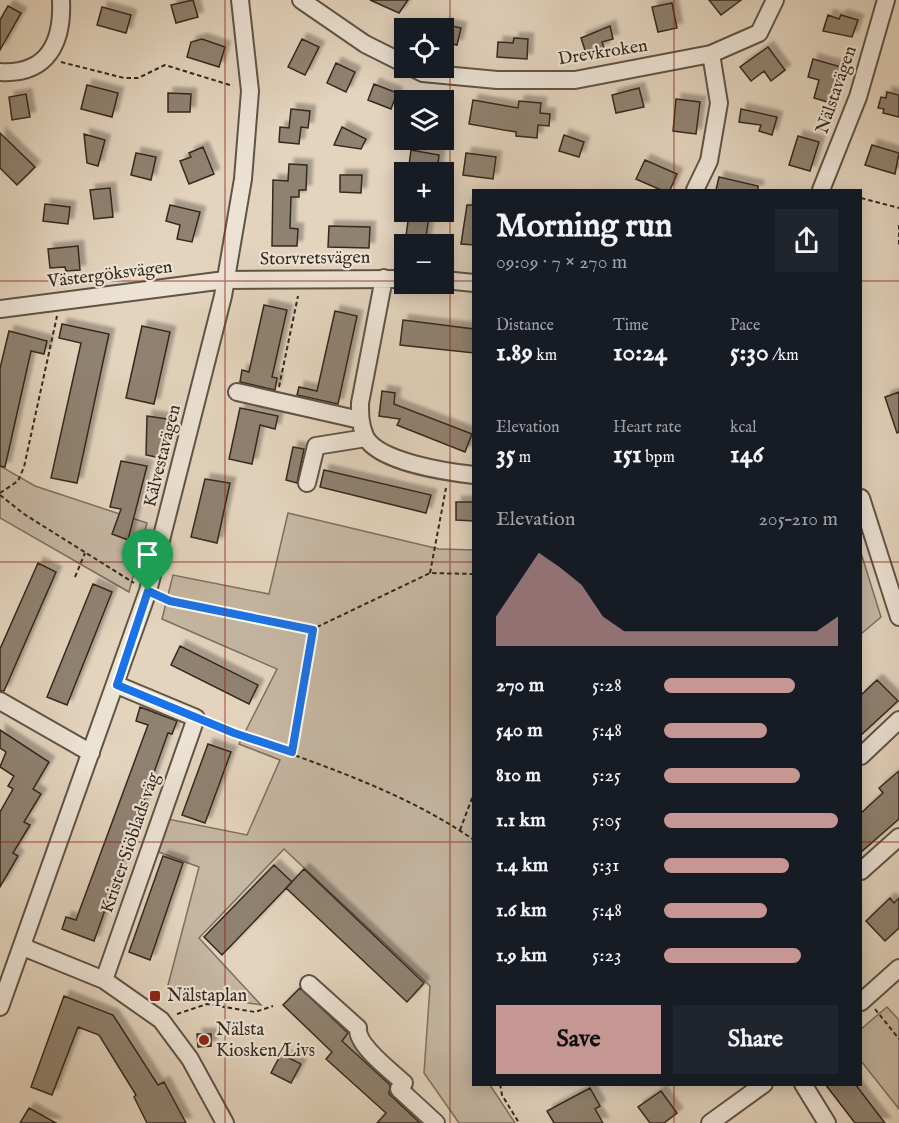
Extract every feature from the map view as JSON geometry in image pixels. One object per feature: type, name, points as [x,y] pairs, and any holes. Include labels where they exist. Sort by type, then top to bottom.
[{"type":"street","points":[[0,72],[25,72],[45,58],[56,44],[62,24],[61,0]]},
{"type":"street","name":"Kälvestavägen","points":[[0,1007],[117,685],[148,591],[223,296],[243,179],[250,91],[240,0]]},
{"type":"street","points":[[301,0],[365,44],[394,58]]},
{"type":"street","name":"Drevkroken","points":[[454,76],[497,80],[575,80],[711,54],[759,33],[775,0]]},
{"type":"street","name":"Nälstavägen","points":[[821,189],[858,97],[886,0]]},
{"type":"street","points":[[695,189],[709,161],[719,103],[711,54]]},
{"type":"street","points":[[384,278],[370,338],[360,403],[360,420],[366,438],[385,454],[449,472],[472,475]]},
{"type":"street","name":"Storvretsvägen","points":[[225,280],[394,278]]},
{"type":"street","name":"Västergöksvägen","points":[[0,309],[225,280]]},
{"type":"street","points":[[454,281],[472,283]]},
{"type":"street","points":[[237,392],[360,420]]},
{"type":"street","points":[[307,483],[316,446],[366,438]]},
{"type":"street","points":[[862,501],[899,617]]},
{"type":"street","points":[[117,685],[196,718]]},
{"type":"street","points":[[0,701],[91,753]]},
{"type":"street","name":"Krister Siöblads väg","points":[[104,980],[196,718]]},
{"type":"street","points":[[862,755],[899,720]]},
{"type":"street","points":[[862,870],[899,837]]},
{"type":"street","points":[[23,946],[104,980],[161,1020],[190,1059],[225,1123]]},
{"type":"street","points":[[863,1000],[899,968]]},
{"type":"street","points":[[309,984],[358,1028],[357,1034],[364,1046],[436,1123]]},
{"type":"street","points":[[710,1123],[761,1086]]},
{"type":"street","points":[[804,1086],[827,1123]]},
{"type":"path","points":[[45,58],[124,78],[138,78],[165,65],[250,91]]},
{"type":"path","points":[[862,198],[899,208]]},
{"type":"path","points":[[899,225],[899,245]]},
{"type":"path","points":[[276,401],[302,279]]},
{"type":"path","points":[[61,301],[24,467],[18,482],[0,494],[24,514],[148,591],[170,601],[313,630],[430,573],[472,574]]},
{"type":"path","points":[[430,573],[449,472]]},
{"type":"path","points":[[75,577],[85,553]]},
{"type":"path","points":[[292,752],[313,630]]},
{"type":"path","points":[[196,718],[292,752],[399,796],[472,839]]},
{"type":"path","points":[[460,830],[472,798]]},
{"type":"path","points":[[863,1000],[899,1039]]},
{"type":"path","points":[[161,1020],[207,1004],[255,1012],[273,1006]]},
{"type":"path","points":[[500,1086],[502,1095],[519,1123]]},
{"type":"shaded area","points":[[0,466],[35,486],[147,523],[129,592],[0,518]]},
{"type":"shaded area","points":[[288,513],[439,549],[472,550],[472,1086],[491,1086],[515,1123],[459,1123],[424,1073],[430,986],[284,849],[199,938],[261,1005],[167,989],[199,867],[156,851],[168,819],[247,835],[280,760],[239,744],[277,669],[162,619],[173,575],[269,594]]},
{"type":"shaded area","points":[[862,556],[881,617],[862,633]]},
{"type":"shaded area","points":[[887,1007],[899,1020],[899,1109],[862,1062],[862,1028]]},
{"type":"building","points":[[193,0],[198,17],[176,23],[171,5]]},
{"type":"building","points":[[370,0],[408,0],[399,13]]},
{"type":"building","points":[[709,0],[741,0],[721,15]]},
{"type":"building","points":[[672,3],[677,28],[658,32],[652,7]]},
{"type":"building","points":[[8,6],[21,13],[0,50],[0,20]]},
{"type":"building","points":[[102,7],[131,15],[126,33],[97,25]]},
{"type":"building","points":[[828,15],[839,19],[841,15],[858,20],[852,37],[823,31]]},
{"type":"building","points":[[454,26],[461,28],[457,45],[454,44]]},
{"type":"building","points":[[610,26],[613,39],[602,42],[604,48],[586,53],[581,38]]},
{"type":"building","points":[[514,38],[528,39],[527,59],[497,57],[498,42],[513,43]]},
{"type":"building","points":[[202,39],[225,47],[219,67],[187,57],[191,42]]},
{"type":"building","points":[[302,39],[319,47],[305,75],[288,67]]},
{"type":"building","points":[[768,47],[785,70],[771,81],[764,71],[751,81],[740,67]]},
{"type":"building","points":[[813,59],[841,67],[831,103],[814,98],[819,80],[808,77]]},
{"type":"building","points":[[336,63],[355,72],[346,92],[327,83]]},
{"type":"building","points":[[374,84],[394,92],[391,109],[368,100]]},
{"type":"building","points":[[87,85],[118,93],[112,117],[81,109]]},
{"type":"building","points":[[639,88],[644,107],[616,113],[612,95]]},
{"type":"building","points":[[887,92],[899,95],[899,117],[883,113],[884,109],[878,108],[881,97],[886,98]]},
{"type":"building","points":[[168,93],[191,94],[190,112],[168,112]]},
{"type":"building","points":[[26,94],[30,117],[12,120],[9,97]]},
{"type":"building","points":[[676,99],[700,102],[696,134],[673,131]]},
{"type":"building","points":[[473,100],[518,108],[519,101],[541,103],[540,113],[550,114],[549,126],[538,125],[537,138],[516,136],[516,132],[469,124]]},
{"type":"building","points":[[291,109],[310,111],[308,128],[301,127],[299,144],[279,142],[280,127],[289,128]]},
{"type":"building","points":[[741,109],[777,117],[772,135],[759,131],[761,125],[739,122]]},
{"type":"building","points":[[342,127],[366,139],[361,149],[334,145]]},
{"type":"building","points":[[0,133],[35,167],[17,185],[0,168]]},
{"type":"building","points":[[84,134],[105,140],[98,166],[87,163]]},
{"type":"building","points":[[564,135],[584,142],[579,157],[559,151]]},
{"type":"building","points":[[798,136],[819,142],[810,171],[789,165]]},
{"type":"building","points":[[872,145],[899,153],[895,174],[865,165]]},
{"type":"building","points":[[203,147],[214,174],[189,184],[180,161],[191,157],[189,153]]},
{"type":"building","points":[[411,150],[439,155],[438,162],[409,162]]},
{"type":"building","points":[[136,153],[156,157],[151,180],[131,175]]},
{"type":"building","points":[[466,153],[496,157],[493,179],[463,175]]},
{"type":"building","points":[[645,160],[677,174],[670,189],[659,189],[636,179]]},
{"type":"building","points":[[289,164],[307,165],[306,190],[299,190],[299,197],[291,197],[290,228],[298,229],[297,246],[272,246],[273,180],[288,181]]},
{"type":"building","points":[[340,175],[362,175],[361,193],[340,192]]},
{"type":"building","points":[[719,177],[758,186],[758,189],[716,189]]},
{"type":"building","points":[[110,188],[113,217],[94,219],[90,190]]},
{"type":"building","points":[[45,204],[70,207],[68,224],[43,221]]},
{"type":"building","points":[[170,205],[200,212],[192,242],[177,239],[180,225],[166,221]]},
{"type":"building","points":[[467,205],[472,205],[472,245],[461,244]]},
{"type":"building","points":[[408,222],[428,222],[426,234],[406,234]]},
{"type":"building","points":[[329,226],[370,227],[369,248],[328,247]]},
{"type":"building","points":[[78,246],[80,270],[66,271],[65,267],[50,268],[48,249]]},
{"type":"building","points":[[264,305],[287,310],[272,377],[277,378],[275,390],[240,382],[242,370],[249,372]]},
{"type":"building","points":[[335,311],[357,316],[338,404],[297,395],[299,387],[317,391]]},
{"type":"building","points":[[403,320],[472,329],[472,353],[400,345]]},
{"type":"building","points":[[62,324],[109,334],[77,483],[51,478],[81,343],[59,338]]},
{"type":"building","points":[[142,326],[170,332],[154,404],[126,398]]},
{"type":"building","points":[[9,331],[47,341],[44,354],[31,351],[5,467],[0,466],[0,368]]},
{"type":"building","points":[[382,391],[395,393],[394,404],[472,434],[465,452],[397,425],[400,419],[379,416]]},
{"type":"building","points":[[899,392],[899,432],[897,433],[885,397]]},
{"type":"building","points":[[240,408],[278,416],[275,429],[260,425],[252,464],[229,459]]},
{"type":"building","points":[[147,416],[167,419],[161,458],[146,455]]},
{"type":"building","points":[[293,447],[304,449],[297,483],[286,480]]},
{"type":"building","points":[[121,461],[147,466],[128,540],[112,534],[121,509],[110,507]]},
{"type":"building","points":[[324,470],[431,495],[426,513],[320,487]]},
{"type":"building","points":[[205,479],[230,483],[217,543],[191,537]]},
{"type":"building","points":[[456,502],[472,502],[472,521],[456,520]]},
{"type":"building","points":[[38,563],[56,572],[4,691],[0,691],[0,649]]},
{"type":"building","points":[[93,584],[112,592],[67,705],[47,697]]},
{"type":"building","points":[[180,646],[258,685],[249,704],[171,665]]},
{"type":"building","points":[[877,680],[898,701],[862,734],[862,694]]},
{"type":"building","points":[[140,707],[177,721],[172,734],[168,733],[94,941],[62,929],[66,917],[76,920],[148,725],[136,721]]},
{"type":"building","points":[[0,730],[49,762],[33,789],[41,794],[24,822],[30,825],[13,853],[18,856],[0,887],[0,812],[13,789],[8,786],[14,776],[0,767],[6,752],[0,748]]},
{"type":"building","points":[[208,744],[231,752],[205,823],[182,815]]},
{"type":"building","points":[[899,771],[899,819],[862,851],[862,812],[883,793],[879,788]]},
{"type":"building","points":[[163,856],[183,863],[150,960],[129,952]]},
{"type":"building","points":[[274,865],[292,882],[222,955],[204,937]]},
{"type":"building","points":[[304,869],[424,983],[407,1002],[286,888]]},
{"type":"building","points":[[890,898],[894,903],[899,898],[899,928],[885,941],[866,921]]},
{"type":"building","points":[[300,988],[348,1033],[342,1041],[390,1085],[389,1094],[420,1123],[377,1123],[386,1113],[326,1059],[332,1052],[283,1005]]},
{"type":"building","points":[[64,996],[113,1015],[158,1085],[164,1082],[186,1123],[147,1123],[134,1097],[136,1095],[99,1035],[78,1027],[52,1095],[31,1087]]},
{"type":"building","name":"Nälsta Kiosken/Livs","points":[[197,1034],[211,1034],[211,1046],[198,1047]]},
{"type":"building","points":[[281,1054],[301,1064],[291,1083],[271,1073]]},
{"type":"building","points":[[827,1086],[857,1086],[885,1123],[855,1123]]},
{"type":"building","points":[[590,1088],[600,1106],[595,1109],[603,1123],[554,1123],[547,1111]]},
{"type":"building","points":[[661,1091],[677,1113],[664,1123],[650,1123],[638,1107]]},
{"type":"building","points":[[29,1108],[56,1123],[20,1123]]},
{"type":"place","name":"Nälstaplan","points":[[155,996]]},
{"type":"place","name":"Nälsta Kiosken/Livs","points":[[204,1040]]},
{"type":"route","points":[[148,591],[170,601],[313,630],[292,752],[234,733],[117,685],[148,591]]}]
